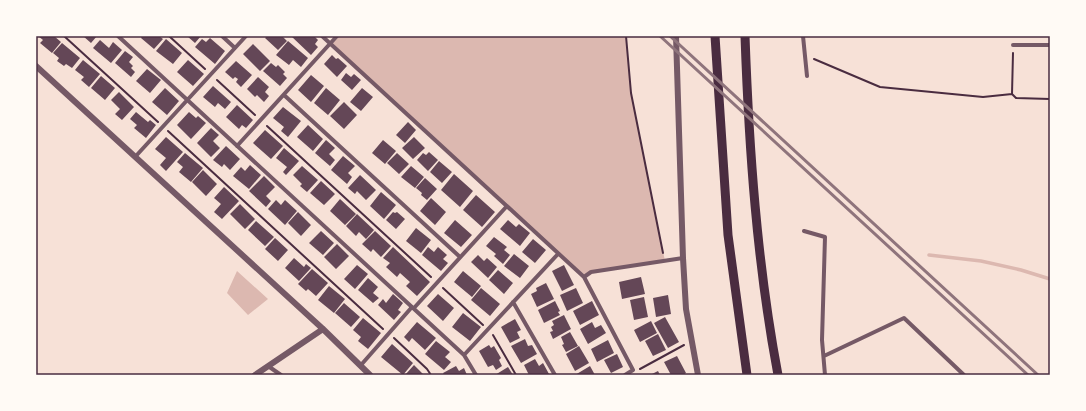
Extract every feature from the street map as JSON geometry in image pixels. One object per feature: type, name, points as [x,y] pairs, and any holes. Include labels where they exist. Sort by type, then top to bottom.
[{"type":"highway","points":[[715,36],[715,58],[728,235],[747,375]]},
{"type":"highway","points":[[745,36],[749,127],[761,258],[773,350],[778,375]]},
{"type":"street","points":[[118,36],[464,355],[476,375]]},
{"type":"street","points":[[222,36],[235,48]]},
{"type":"street","points":[[135,157],[246,36]]},
{"type":"street","points":[[322,36],[584,277],[633,370],[624,375]]},
{"type":"street","points":[[237,146],[337,36]]},
{"type":"street","points":[[676,36],[686,309],[698,375]]},
{"type":"street","points":[[803,36],[807,76]]},
{"type":"street","points":[[1013,45],[1050,45]]},
{"type":"street","points":[[36,66],[323,329],[370,375]]},
{"type":"street","points":[[284,95],[460,257]]},
{"type":"street","points":[[361,365],[507,206]]},
{"type":"street","points":[[804,231],[824,236],[822,340],[825,375]]},
{"type":"street","points":[[464,355],[558,254]]},
{"type":"street","points":[[584,277],[591,272],[683,258]]},
{"type":"street","points":[[514,302],[555,375]]},
{"type":"street","points":[[824,356],[904,318],[964,375]]},
{"type":"street","points":[[255,375],[323,329]]},
{"type":"street","points":[[268,366],[281,375]]},
{"type":"path","points":[[64,36],[432,375]]},
{"type":"path","points":[[169,36],[493,334],[516,375]]},
{"type":"path","points":[[626,36],[631,93],[665,261]]},
{"type":"path","points":[[1013,45],[1012,94],[1016,98],[1050,99]]},
{"type":"path","points":[[805,55],[880,87],[983,97],[1012,94]]},
{"type":"path","points":[[633,370],[634,372],[692,341]]},
{"type":"shaded area","points":[[337,36],[626,36],[631,93],[665,261],[591,272],[584,277],[330,44]]},
{"type":"shaded area","points":[[237,271],[268,299],[248,315],[227,293]]},
{"type":"building","points":[[38,36],[54,36],[61,42],[52,53],[40,43],[43,40]]},
{"type":"building","points":[[83,36],[97,36],[91,43]]},
{"type":"building","points":[[142,36],[159,36],[163,39],[154,49],[141,38]]},
{"type":"building","points":[[187,36],[201,36],[195,43]]},
{"type":"building","points":[[267,36],[282,36],[287,41],[278,50],[265,38]]},
{"type":"building","points":[[291,36],[314,36],[318,40],[315,44],[318,47],[311,55]]},
{"type":"building","points":[[210,38],[225,51],[215,64],[195,47],[202,39],[206,42]]},
{"type":"building","points":[[166,39],[182,53],[173,64],[156,51]]},
{"type":"building","points":[[100,40],[109,48],[113,42],[122,50],[111,63],[93,48]]},
{"type":"building","points":[[288,41],[308,58],[301,67],[293,60],[289,65],[276,55]]},
{"type":"building","points":[[62,43],[80,58],[72,68],[66,64],[64,66],[57,61],[59,58],[53,53]]},
{"type":"building","points":[[253,44],[270,61],[260,71],[243,54]]},
{"type":"building","points":[[125,51],[133,57],[129,62],[133,66],[131,68],[135,72],[131,77],[115,63]]},
{"type":"building","points":[[332,55],[347,66],[337,77],[324,64]]},
{"type":"building","points":[[83,60],[100,74],[89,87],[81,80],[84,77],[75,70]]},
{"type":"building","points":[[188,60],[204,74],[193,86],[177,72]]},
{"type":"building","points":[[236,61],[252,75],[241,87],[236,82],[238,79],[235,77],[233,79],[225,72]]},
{"type":"building","points":[[271,63],[276,67],[278,65],[285,72],[283,74],[287,78],[280,86],[263,71]]},
{"type":"building","points":[[147,69],[161,80],[150,93],[136,81]]},
{"type":"building","points":[[346,73],[351,77],[354,74],[361,80],[352,90],[341,80]]},
{"type":"building","points":[[311,75],[324,86],[311,102],[298,90]]},
{"type":"building","points":[[101,76],[115,88],[105,100],[91,88]]},
{"type":"building","points":[[258,77],[269,87],[265,92],[269,96],[264,102],[257,95],[255,97],[247,89]]},
{"type":"building","points":[[213,86],[231,102],[225,109],[218,103],[215,107],[203,97]]},
{"type":"building","points":[[165,88],[179,101],[167,115],[152,102]]},
{"type":"building","points":[[326,88],[340,100],[328,115],[314,103]]},
{"type":"building","points":[[362,88],[373,97],[361,111],[350,102]]},
{"type":"building","points":[[119,92],[134,107],[122,120],[115,114],[120,109],[111,100]]},
{"type":"building","points":[[344,102],[357,115],[344,129],[330,116]]},
{"type":"building","points":[[237,105],[253,120],[246,128],[242,125],[239,129],[226,117]]},
{"type":"building","points":[[283,107],[301,121],[288,137],[281,131],[284,127],[273,118]]},
{"type":"building","points":[[136,112],[148,122],[150,120],[156,125],[146,138],[134,128],[137,125],[130,119]]},
{"type":"building","points":[[189,112],[196,118],[198,116],[206,123],[191,139],[177,125]]},
{"type":"building","points":[[408,122],[416,130],[405,143],[396,135]]},
{"type":"building","points":[[308,125],[323,139],[313,151],[297,137]]},
{"type":"building","points":[[211,128],[219,135],[213,141],[220,148],[211,157],[197,143]]},
{"type":"building","points":[[265,130],[283,146],[271,159],[253,143]]},
{"type":"building","points":[[166,137],[183,152],[166,171],[160,165],[166,158],[155,149]]},
{"type":"building","points":[[414,137],[425,148],[413,159],[402,148]]},
{"type":"building","points":[[326,140],[335,148],[329,154],[335,160],[330,166],[315,153]]},
{"type":"building","points":[[383,140],[396,151],[385,164],[372,153]]},
{"type":"building","points":[[226,146],[240,159],[230,170],[224,164],[222,167],[213,160]]},
{"type":"building","points":[[284,148],[299,161],[286,175],[283,172],[287,167],[276,158]]},
{"type":"building","points":[[429,152],[438,160],[428,171],[417,160],[423,153],[426,155]]},
{"type":"building","points":[[185,153],[203,168],[191,182],[179,172],[183,167],[177,162]]},
{"type":"building","points":[[397,153],[409,164],[399,174],[387,163]]},
{"type":"building","points":[[343,156],[355,166],[348,173],[352,177],[347,184],[331,170]]},
{"type":"building","points":[[439,161],[452,172],[442,183],[430,172]]},
{"type":"building","points":[[250,165],[261,175],[249,189],[233,176],[241,167],[245,171]]},
{"type":"building","points":[[302,166],[318,180],[307,192],[300,186],[302,184],[293,175]]},
{"type":"building","points":[[411,166],[424,177],[415,188],[401,177]]},
{"type":"building","points":[[203,170],[217,184],[206,196],[192,182]]},
{"type":"building","points":[[454,174],[473,191],[460,207],[441,190]]},
{"type":"building","points":[[360,175],[376,190],[366,200],[357,191],[355,194],[348,188]]},
{"type":"building","points":[[264,176],[275,187],[266,196],[271,201],[266,207],[249,191]]},
{"type":"building","points":[[425,178],[437,189],[427,200],[416,188]]},
{"type":"building","points":[[321,181],[335,194],[324,205],[310,193]]},
{"type":"building","points":[[224,187],[239,201],[222,219],[214,212],[221,204],[214,198]]},
{"type":"building","points":[[381,192],[396,205],[384,219],[370,206]]},
{"type":"building","points":[[476,195],[495,212],[482,227],[463,210]]},
{"type":"building","points":[[431,198],[446,212],[435,225],[420,211]]},
{"type":"building","points":[[340,199],[356,214],[345,225],[330,211]]},
{"type":"building","points":[[276,200],[281,205],[285,200],[297,211],[285,225],[268,209]]},
{"type":"building","points":[[240,204],[255,219],[245,229],[230,214]]},
{"type":"building","points":[[298,212],[311,225],[301,236],[288,223]]},
{"type":"building","points":[[393,212],[397,212],[405,219],[396,229],[386,220]]},
{"type":"building","points":[[357,214],[374,230],[366,239],[359,232],[356,236],[346,226]]},
{"type":"building","points":[[455,220],[472,235],[461,247],[444,233]]},
{"type":"building","points":[[508,220],[516,227],[519,224],[530,233],[520,246],[500,229]]},
{"type":"building","points":[[256,221],[274,237],[265,246],[248,230]]},
{"type":"building","points":[[416,228],[431,240],[421,253],[406,241]]},
{"type":"building","points":[[321,231],[334,243],[323,255],[309,243]]},
{"type":"building","points":[[375,231],[391,246],[381,257],[373,249],[371,252],[362,244]]},
{"type":"building","points":[[494,237],[507,247],[504,250],[510,255],[503,264],[494,256],[496,254],[486,246]]},
{"type":"building","points":[[275,238],[288,250],[278,261],[265,249]]},
{"type":"building","points":[[533,239],[546,250],[535,263],[522,252]]},
{"type":"building","points":[[337,244],[349,256],[336,269],[324,257]]},
{"type":"building","points":[[393,247],[430,282],[417,296],[406,286],[410,282],[400,273],[397,277],[386,267],[390,263],[383,258]]},
{"type":"building","points":[[428,247],[434,252],[438,247],[447,255],[443,259],[448,263],[441,271],[422,255]]},
{"type":"building","points":[[514,254],[529,266],[520,278],[504,266]]},
{"type":"building","points":[[478,255],[484,261],[487,258],[497,267],[488,278],[471,262]]},
{"type":"building","points":[[294,258],[304,267],[306,264],[311,268],[299,281],[285,268]]},
{"type":"building","points":[[357,265],[368,274],[355,289],[344,279]]},
{"type":"building","points":[[564,265],[574,285],[562,291],[552,271]]},
{"type":"building","points":[[312,269],[328,283],[316,296],[308,289],[306,291],[298,284]]},
{"type":"building","points":[[498,270],[513,283],[504,294],[489,280]]},
{"type":"building","points":[[463,271],[481,286],[472,297],[454,282]]},
{"type":"building","points":[[641,277],[645,294],[622,299],[619,282]]},
{"type":"building","points":[[368,278],[378,287],[373,293],[379,298],[373,303],[358,290]]},
{"type":"building","points":[[546,283],[554,299],[537,307],[531,294],[537,291],[536,288]]},
{"type":"building","points":[[329,286],[345,299],[334,313],[318,300]]},
{"type":"building","points":[[481,288],[500,304],[490,316],[471,300]]},
{"type":"building","points":[[576,288],[583,303],[567,311],[560,295]]},
{"type":"building","points":[[393,294],[403,303],[398,310],[401,312],[394,320],[378,305],[383,299],[386,303]]},
{"type":"building","points":[[438,294],[454,308],[443,321],[427,306]]},
{"type":"building","points":[[668,295],[671,314],[656,317],[653,298]]},
{"type":"building","points":[[644,297],[648,317],[634,320],[630,300]]},
{"type":"building","points":[[555,301],[560,311],[558,312],[560,315],[544,323],[538,310]]},
{"type":"building","points":[[592,301],[599,315],[580,325],[573,311]]},
{"type":"building","points":[[344,303],[360,317],[351,327],[335,313]]},
{"type":"building","points":[[463,313],[481,327],[470,341],[452,327]]},
{"type":"building","points":[[564,315],[571,329],[553,339],[550,332],[553,331],[551,327],[554,325],[552,321]]},
{"type":"building","points":[[665,317],[679,342],[668,348],[654,323]]},
{"type":"building","points":[[363,318],[381,333],[368,349],[358,341],[361,337],[353,330]]},
{"type":"building","points":[[515,319],[521,330],[517,332],[520,338],[510,343],[501,327]]},
{"type":"building","points":[[651,321],[657,333],[640,342],[634,330]]},
{"type":"building","points":[[417,322],[436,338],[425,350],[412,338],[409,342],[404,337]]},
{"type":"building","points":[[592,322],[595,328],[601,325],[606,333],[588,344],[580,329]]},
{"type":"building","points":[[570,332],[578,346],[566,352],[562,345],[564,344],[561,337]]},
{"type":"building","points":[[658,334],[666,350],[653,356],[645,341]]},
{"type":"building","points":[[525,339],[528,346],[532,345],[537,354],[521,363],[511,346]]},
{"type":"building","points":[[608,340],[614,353],[597,362],[591,349]]},
{"type":"building","points":[[436,341],[450,352],[445,357],[451,362],[444,370],[425,354]]},
{"type":"building","points":[[392,344],[413,363],[403,375],[381,357]]},
{"type":"building","points":[[489,345],[491,348],[494,346],[501,358],[499,360],[502,366],[496,370],[493,365],[488,367],[479,351]]},
{"type":"building","points":[[579,346],[589,363],[575,371],[566,354]]},
{"type":"building","points":[[617,354],[623,367],[611,373],[604,360]]},
{"type":"building","points":[[677,356],[686,373],[683,375],[671,375],[664,362]]},
{"type":"building","points":[[535,359],[539,366],[543,363],[549,374],[529,375],[524,365]]},
{"type":"building","points":[[414,365],[424,375],[405,375]]},
{"type":"building","points":[[456,366],[459,371],[464,368],[467,375],[444,375],[443,373]]},
{"type":"building","points":[[590,366],[595,375],[575,375]]},
{"type":"building","points":[[508,367],[513,375],[495,375]]},
{"type":"building","points":[[658,371],[660,375],[650,375]]},
{"type":"waterway","points":[[929,255],[981,261],[1021,270],[1050,279]]},
{"type":"railway","points":[[660,36],[1028,375]]},
{"type":"railway","points":[[670,36],[1038,375]]}]
